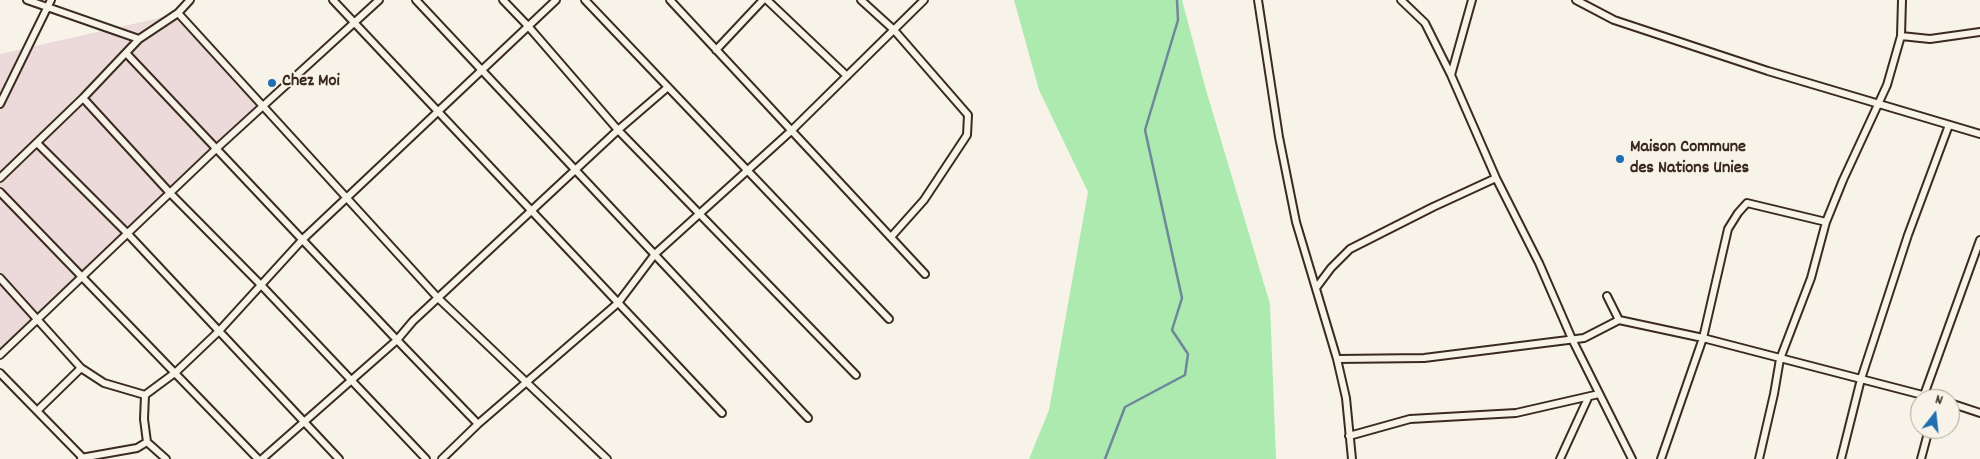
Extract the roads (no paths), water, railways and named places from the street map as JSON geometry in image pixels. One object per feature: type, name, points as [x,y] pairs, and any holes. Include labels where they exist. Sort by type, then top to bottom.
[{"type":"street","points":[[27,0],[139,39]]},
{"type":"street","points":[[0,104],[51,0]]},
{"type":"street","points":[[0,178],[83,98],[139,39],[178,14],[190,0]]},
{"type":"street","points":[[334,0],[722,413]]},
{"type":"street","points":[[0,356],[217,148],[379,0]]},
{"type":"street","points":[[416,0],[808,418]]},
{"type":"street","points":[[503,0],[618,130],[856,375]]},
{"type":"street","points":[[145,395],[176,372],[219,331],[303,239],[556,0]]},
{"type":"street","points":[[585,0],[889,319]]},
{"type":"street","points":[[670,0],[925,274]]},
{"type":"street","points":[[716,50],[765,0],[847,76]]},
{"type":"street","points":[[861,0],[894,30],[968,115],[967,135],[924,200],[891,237]]},
{"type":"street","points":[[442,459],[478,424],[618,303],[655,254],[791,131],[924,0]]},
{"type":"street","points":[[1258,0],[1279,137],[1296,222],[1337,359],[1346,398],[1352,459]]},
{"type":"street","points":[[1402,0],[1424,23],[1451,75],[1496,178],[1539,263],[1572,339],[1632,459]]},
{"type":"street","points":[[1451,75],[1472,0]]},
{"type":"street","points":[[1576,0],[1614,20],[1768,71],[1980,134]]},
{"type":"street","points":[[1759,459],[1780,359],[1811,278],[1826,222],[1877,104],[1887,86],[1901,36],[1902,0]]},
{"type":"street","points":[[178,14],[438,298],[608,459]]},
{"type":"street","points":[[1901,36],[1930,39],[1980,32]]},
{"type":"street","points":[[126,53],[396,340],[478,424]]},
{"type":"street","points":[[0,192],[260,459],[305,422],[396,340],[413,321],[618,130],[668,86]]},
{"type":"street","points":[[83,98],[170,193],[262,286],[426,459]]},
{"type":"street","points":[[1841,459],[1861,379],[1908,235],[1949,125]]},
{"type":"street","points":[[37,143],[128,234],[339,459]]},
{"type":"street","points":[[1316,288],[1350,249],[1496,178]]},
{"type":"street","points":[[1660,459],[1703,338],[1728,229],[1747,203],[1826,222]]},
{"type":"street","points":[[1926,389],[1980,240]]},
{"type":"street","points":[[0,278],[81,368],[104,383],[145,395]]},
{"type":"street","points":[[1607,296],[1619,320]]},
{"type":"street","points":[[1337,359],[1424,358],[1584,338],[1619,320],[1703,338],[1910,391]]},
{"type":"street","points":[[37,411],[81,368]]},
{"type":"street","points":[[0,373],[82,458],[137,448],[147,442]]},
{"type":"street","points":[[1349,436],[1410,419],[1516,413],[1599,394]]},
{"type":"street","points":[[145,395],[144,418],[147,442],[166,459]]},
{"type":"street","points":[[1560,459],[1588,398]]},
{"type":"street","points":[[1960,406],[1980,413]]},
{"type":"street","points":[[1921,459],[1926,439]]},
{"type":"waterway","points":[[1105,459],[1125,407],[1185,375],[1188,354],[1172,330],[1182,298],[1145,130],[1178,20],[1177,0]]},
{"type":"place","name":"Chez Moi","points":[[272,83]]},
{"type":"place","name":"Maison Commune des Nations Unies","points":[[1620,159]]}]
